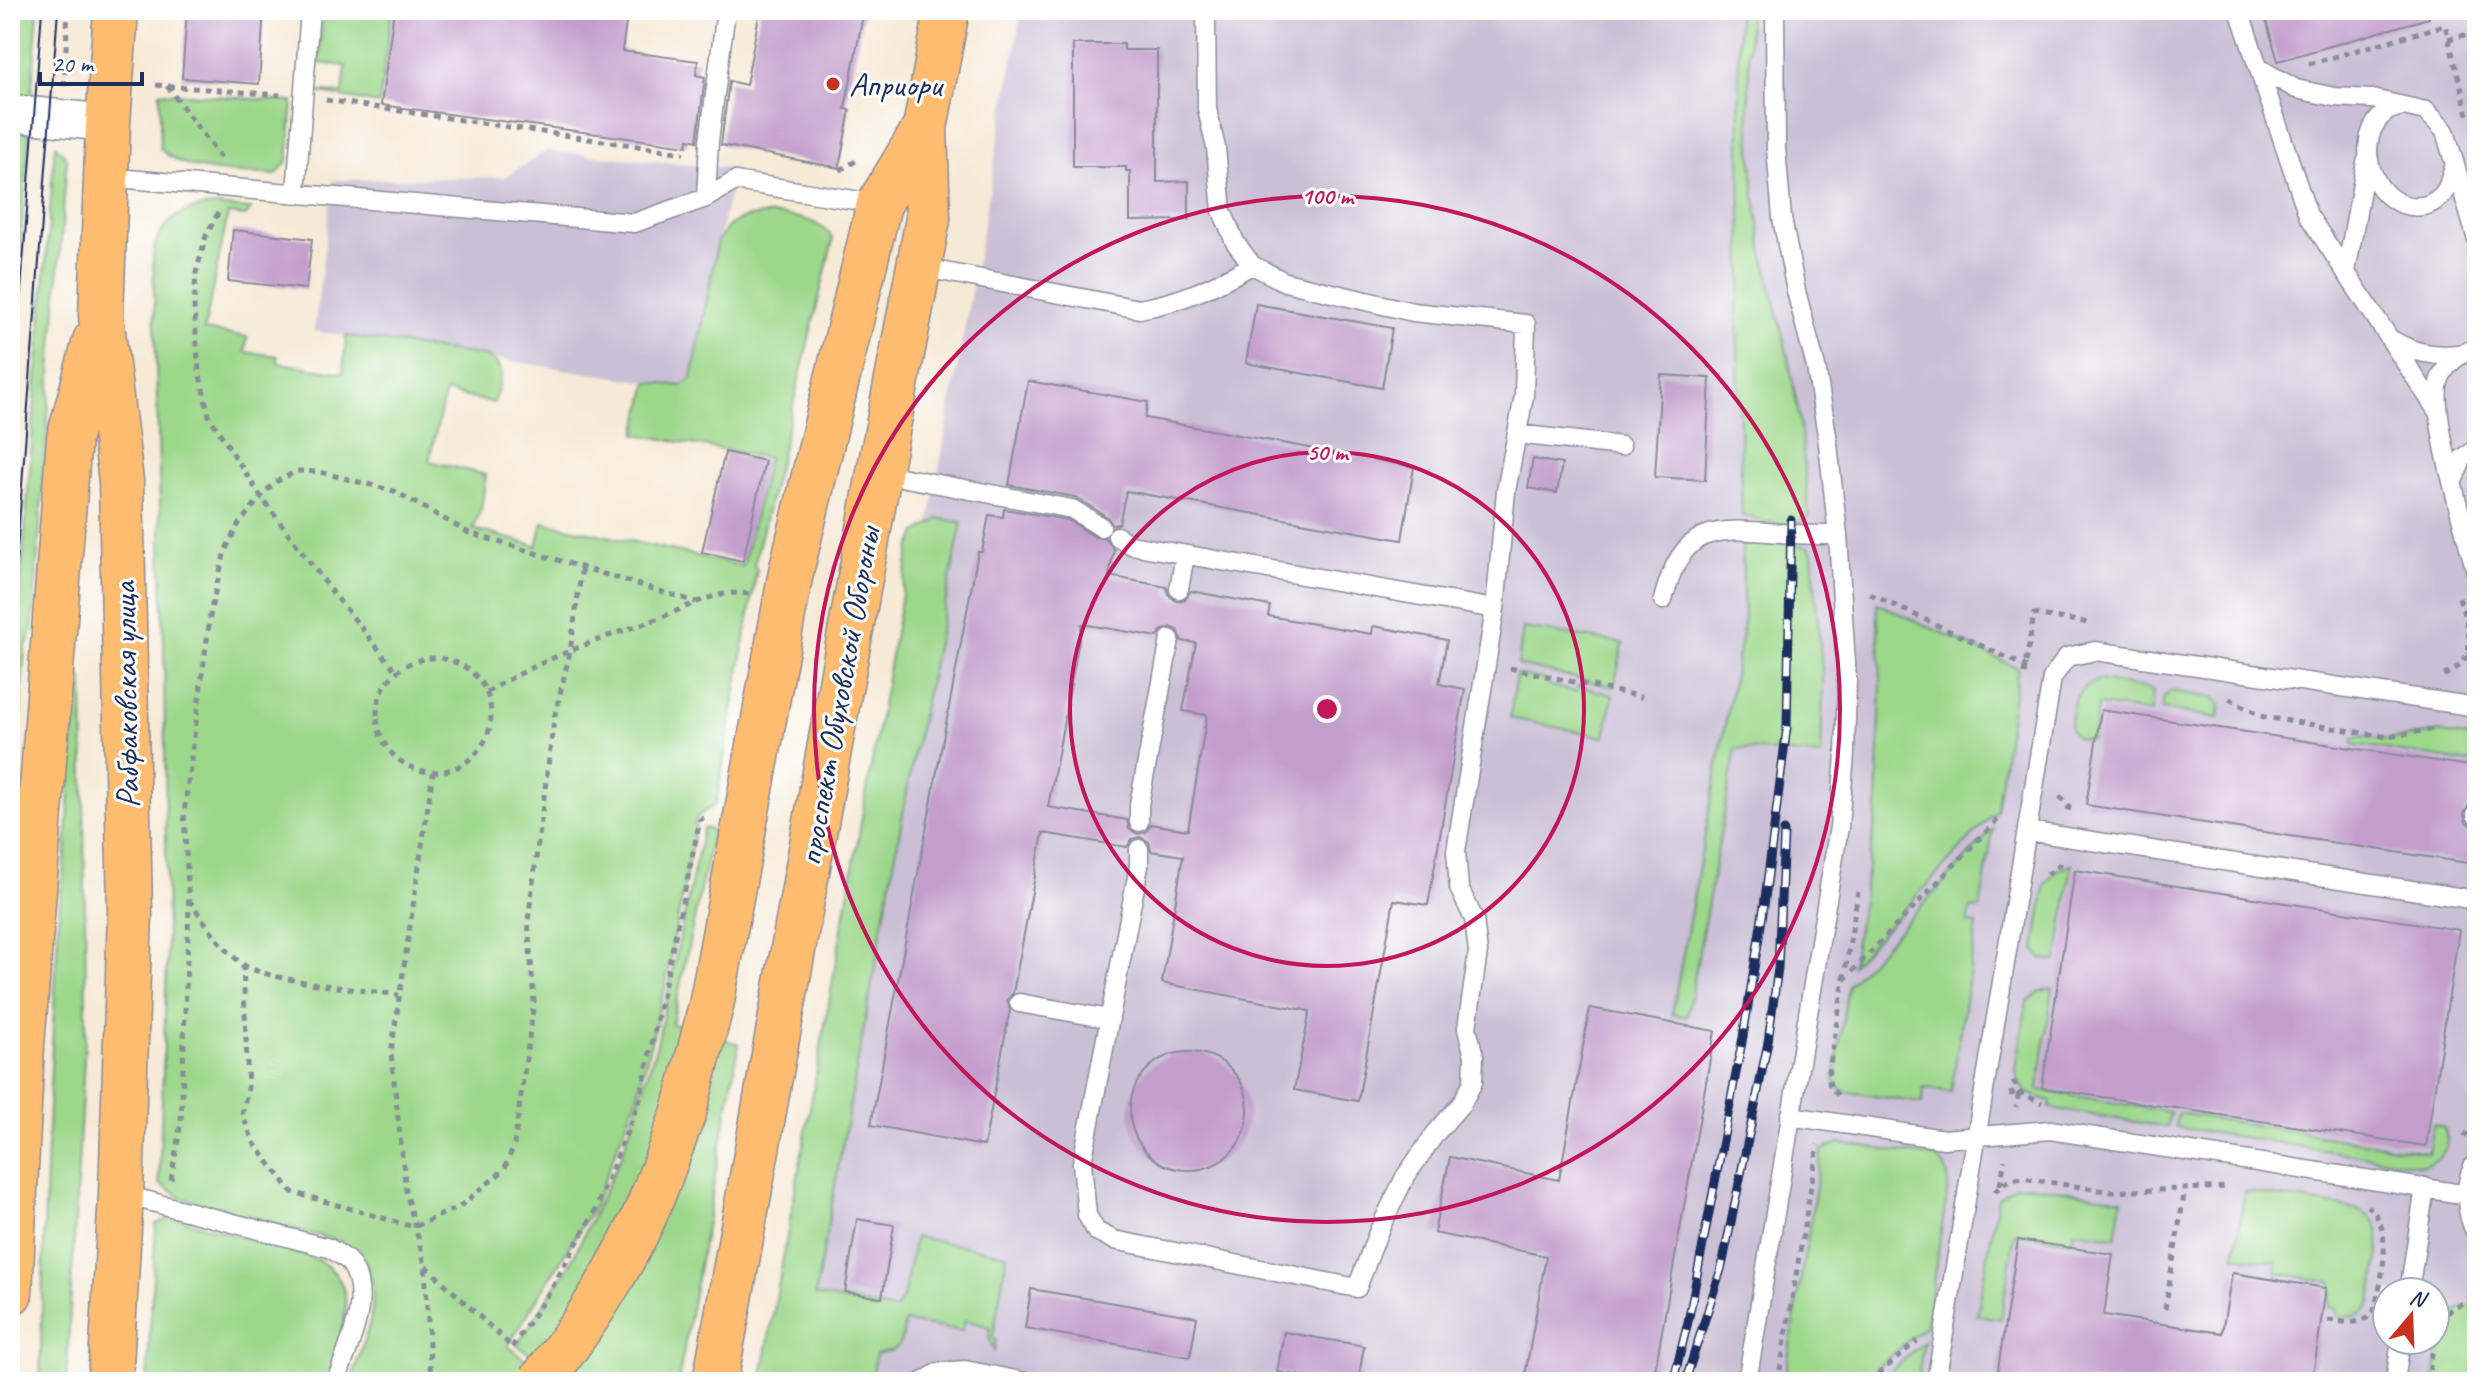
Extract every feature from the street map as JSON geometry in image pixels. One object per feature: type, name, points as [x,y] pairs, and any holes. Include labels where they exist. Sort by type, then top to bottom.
[{"type":"main road","name":"Рабфаковская улица","points":[[110,1382],[121,1194],[130,912],[121,481],[101,316],[108,123],[116,10]]},
{"type":"main road","name":"проспект Обуховской Обороны","points":[[715,1382],[879,473],[928,219],[925,128],[947,10]]},
{"type":"main road","points":[[532,1369],[579,1331],[614,1273],[642,1220],[684,1112],[711,1006],[791,572],[879,204],[925,128]]},
{"type":"main road","points":[[10,1293],[22,1045],[69,438],[101,316]]},
{"type":"street","points":[[10,113],[108,123]]},
{"type":"lane","points":[[296,192],[310,10]]},
{"type":"lane","points":[[706,198],[707,157],[726,10]]},
{"type":"lane","points":[[1139,849],[1139,866],[1082,1163],[1087,1215],[1096,1231],[1114,1240],[1357,1288],[1379,1230],[1405,1177],[1435,1134],[1462,1103],[1473,1082],[1474,1056],[1467,1028],[1478,952],[1474,919],[1459,888],[1456,851],[1495,609],[1506,491],[1524,396],[1526,324],[1413,312],[1285,282],[1252,265],[1235,242],[1222,211],[1216,148],[1207,109],[1206,10]]},
{"type":"lane","points":[[1747,1382],[1839,827],[1847,680],[1838,535],[1827,435],[1816,367],[1796,291],[1782,218],[1776,148],[1775,10]]},
{"type":"lane","points":[[2239,10],[2262,70],[2308,215],[2438,412]]},
{"type":"lane","points":[[2262,70],[2296,89],[2334,97],[2372,99],[2426,111],[2445,131],[2477,240]]},
{"type":"lane","points":[[2346,272],[2372,131],[2385,112],[2402,106]]},
{"type":"lane","points":[[2368,152],[2374,179],[2388,199],[2408,208],[2431,205],[2446,191],[2455,165]]},
{"type":"lane","points":[[106,177],[634,223],[706,198],[735,181],[879,204]]},
{"type":"lane","points":[[919,267],[1139,309],[1169,304],[1207,290],[1252,265]]},
{"type":"lane","points":[[2391,340],[2413,352],[2433,356],[2468,351]]},
{"type":"lane","points":[[2468,351],[2448,366],[2440,378],[2437,391],[2438,412],[2477,575]]},
{"type":"lane","points":[[1517,434],[1621,446]]},
{"type":"lane","points":[[2453,481],[2463,458],[2477,449]]},
{"type":"lane","points":[[879,473],[1072,509],[1131,545],[1495,609]]},
{"type":"lane","points":[[1663,600],[1669,576],[1680,555],[1703,535],[1742,530],[1838,535]]},
{"type":"lane","points":[[1179,589],[1185,555]]},
{"type":"lane","points":[[1139,822],[1139,805],[1170,639]]},
{"type":"lane","points":[[1936,1382],[2052,678],[2067,657],[2095,651],[2477,707]]},
{"type":"lane","points":[[2028,825],[2064,836],[2477,900]]},
{"type":"lane","points":[[1019,1003],[1110,1019]]},
{"type":"lane","points":[[1790,1116],[1944,1139],[2050,1130],[2468,1195]]},
{"type":"lane","points":[[2477,1160],[2472,1167],[2466,1205],[2477,1235]]},
{"type":"lane","points":[[2411,1276],[2425,1187]]},
{"type":"lane","points":[[121,1194],[329,1248],[349,1262],[358,1283],[361,1301],[336,1382]]},
{"type":"lane","points":[[2395,1382],[2399,1356]]},
{"type":"lane","points":[[923,1382],[939,1372],[965,1370],[1026,1382]]},
{"type":"path","points":[[62,119],[68,10]]},
{"type":"path","points":[[2262,70],[2284,72],[2445,25],[2470,122]]},
{"type":"path","points":[[2448,39],[2477,32]]},
{"type":"path","points":[[156,85],[305,97],[707,157]]},
{"type":"path","points":[[166,85],[231,171],[231,187],[206,236],[196,273],[194,308],[199,371],[209,416],[261,497],[396,671]]},
{"type":"path","points":[[825,167],[841,170],[856,161]]},
{"type":"path","points":[[170,1205],[172,1165],[181,1122],[189,900],[184,813],[211,609],[225,551],[238,525],[261,497],[274,483],[297,471],[320,472],[394,491],[469,533],[696,602]]},
{"type":"path","points":[[243,965],[248,1088],[242,1114],[254,1143],[292,1192],[414,1227],[459,1207],[504,1170],[514,1145],[534,1002],[528,921],[554,719],[570,652],[582,566]]},
{"type":"path","points":[[1868,579],[1870,609]]},
{"type":"path","points":[[2434,677],[2449,673],[2468,651],[2471,638],[2455,585]]},
{"type":"path","points":[[487,692],[513,676],[713,595],[746,593],[758,597]]},
{"type":"path","points":[[1870,594],[2052,678]]},
{"type":"path","points":[[2022,681],[2034,614],[2095,624]]},
{"type":"path","points":[[2468,651],[2477,681]]},
{"type":"path","points":[[419,659],[446,659],[471,671],[487,692],[491,710],[489,730],[481,747],[468,761],[452,769],[433,772],[416,770],[400,762],[388,750],[379,735],[376,718],[378,700],[396,671],[419,659]]},
{"type":"path","points":[[1486,663],[1642,697]]},
{"type":"path","points":[[2221,695],[2264,717],[2388,737],[2437,728]]},
{"type":"path","points":[[431,1382],[425,1265],[406,1191],[391,1053],[433,772]]},
{"type":"path","points":[[2042,882],[2059,865],[2069,807],[2061,799],[2058,789]]},
{"type":"path","points":[[1998,831],[2003,800]]},
{"type":"path","points":[[512,1347],[550,1291],[595,1211],[640,1099],[700,820],[709,814]]},
{"type":"path","points":[[1844,980],[2000,815]]},
{"type":"path","points":[[2000,815],[2028,825]]},
{"type":"path","points":[[1778,1382],[1815,1154],[1826,1121],[1831,1090],[1829,1071],[1858,890]]},
{"type":"path","points":[[189,900],[215,937],[243,965],[266,975],[399,995]]},
{"type":"path","points":[[1815,975],[1844,980]]},
{"type":"path","points":[[2012,1071],[2012,1081],[2019,1092],[2046,1105]]},
{"type":"path","points":[[1831,1090],[1840,1097]]},
{"type":"path","points":[[1992,1197],[2000,1186],[2022,1178],[2113,1192],[2229,1186]]},
{"type":"path","points":[[2165,1309],[2185,1189]]},
{"type":"path","points":[[2328,1320],[2357,1323],[2367,1320],[2374,1311],[2385,1242],[2384,1228],[2370,1207],[2357,1203]]},
{"type":"path","points":[[425,1265],[532,1369]]},
{"type":"path","points":[[2451,1309],[2459,1304],[2477,1301]]},
{"type":"path","points":[[2428,1382],[2432,1356]]},
{"type":"shaded area","points":[[1022,10],[2477,10],[2477,1382],[774,1382]]},
{"type":"shaded area","points":[[547,151],[736,169],[718,240],[692,379],[682,386],[648,382],[314,331],[333,180],[505,177]]},
{"type":"green space","points":[[10,10],[38,10],[31,101],[10,98]]},
{"type":"green space","points":[[323,10],[392,10],[379,104],[316,92],[343,93],[346,66],[319,63]]},
{"type":"green space","points":[[1738,10],[1749,10],[1749,120],[1763,253],[1789,360],[1800,422],[1809,516],[1795,524],[1777,524],[1742,516],[1737,306],[1742,281]]},
{"type":"green space","points":[[160,92],[293,102],[288,160],[276,175],[198,168],[170,157],[160,148]]},
{"type":"green space","points":[[10,131],[29,133],[10,379]]},
{"type":"green space","points":[[55,145],[67,158],[32,632],[25,648],[10,848],[10,726]]},
{"type":"green space","points":[[216,206],[251,209],[246,216],[228,214],[204,330],[247,337],[245,352],[278,356],[278,363],[343,373],[346,336],[485,356],[495,361],[502,373],[494,403],[445,392],[429,461],[486,475],[481,509],[473,529],[537,546],[543,522],[743,566],[768,458],[636,434],[648,382],[682,386],[692,379],[718,240],[730,225],[754,216],[801,218],[815,223],[833,240],[754,565],[757,569],[716,804],[697,817],[665,987],[637,1097],[594,1206],[508,1346],[555,1382],[351,1382],[372,1306],[373,1288],[369,1271],[359,1256],[342,1242],[182,1198],[159,1183],[167,960],[164,646],[153,256],[160,234],[174,218],[193,209]]},
{"type":"green space","points":[[939,519],[962,522],[913,759],[815,1295],[895,1310],[903,1298],[915,1237],[1007,1254],[993,1337],[996,1340],[994,1351],[989,1338],[990,1327],[965,1320],[962,1331],[905,1322],[898,1346],[876,1354],[872,1377],[887,1382],[761,1382],[910,549],[917,533]]},
{"type":"green space","points":[[1786,543],[1809,547],[1812,553],[1823,681],[1821,756],[1736,748],[1687,1017],[1672,1014],[1744,622],[1742,544]]},
{"type":"green space","points":[[1877,603],[2018,668],[1996,811],[1852,965],[1877,811],[1881,681]]},
{"type":"green space","points":[[1523,628],[1623,643],[1614,687],[1518,665]]},
{"type":"green space","points":[[1516,674],[1546,680],[1546,685],[1576,692],[1578,686],[1613,695],[1605,737],[1510,718]]},
{"type":"green space","points":[[81,677],[86,1021],[66,1382],[40,1382],[46,1168],[59,909],[66,852],[77,679]]},
{"type":"green space","points":[[2100,680],[2153,690],[2151,712],[2098,705],[2092,740],[2077,738],[2070,729],[2076,698],[2085,687]]},
{"type":"green space","points":[[2171,691],[2215,698],[2221,704],[2219,718],[2162,709],[2164,697]]},
{"type":"green space","points":[[2438,732],[2477,739],[2477,764],[2353,744],[2353,739],[2360,736],[2388,740]]},
{"type":"green space","points":[[703,828],[713,830],[672,1024],[739,1044],[678,1382],[568,1382],[517,1345],[570,1264],[622,1154],[657,1044]]},
{"type":"green space","points":[[1993,829],[1980,909],[1971,908],[1968,923],[1977,924],[1951,1092],[1924,1088],[1922,1103],[1842,1091],[1834,1081],[1848,985]]},
{"type":"green space","points":[[2072,865],[2057,961],[2041,959],[2035,949],[2045,885],[2056,870]]},
{"type":"green space","points":[[2053,988],[2038,1090],[2170,1112],[2167,1127],[2050,1108],[2051,1101],[2032,1095],[2023,1088],[2016,1070],[2027,1002],[2040,991]]},
{"type":"green space","points":[[2178,1113],[2428,1152],[2433,1124],[2441,1126],[2447,1139],[2440,1157],[2421,1165],[2175,1127]]},
{"type":"green space","points":[[1839,1143],[1933,1157],[1946,1170],[1948,1188],[1926,1325],[1861,1382],[1784,1382],[1822,1150]]},
{"type":"green space","points":[[2028,1185],[2122,1199],[2116,1237],[2074,1231],[2072,1241],[2015,1233],[2001,1319],[1977,1315],[1998,1198],[2014,1186]]},
{"type":"green space","points":[[2245,1191],[2355,1209],[2372,1219],[2378,1231],[2379,1251],[2375,1276],[2371,1276],[2371,1303],[2365,1312],[2352,1316],[2336,1316],[2337,1308],[2329,1307],[2332,1282],[2276,1273],[2277,1262],[2235,1256]]},
{"type":"green space","points":[[173,1217],[311,1257],[329,1267],[340,1280],[345,1295],[345,1312],[343,1330],[327,1382],[147,1382],[156,1224]]},
{"type":"green space","points":[[2477,1305],[2477,1382],[2434,1382],[2437,1356],[2451,1356],[2451,1316],[2463,1308]]},
{"type":"green space","points":[[1924,1342],[1917,1382],[1878,1382]]},
{"type":"building","points":[[187,10],[264,10],[259,84],[182,78]]},
{"type":"building","points":[[394,10],[628,10],[622,51],[698,61],[696,75],[705,77],[697,141],[688,139],[687,146],[381,105]]},
{"type":"building","points":[[760,10],[864,10],[845,109],[850,110],[839,168],[721,145],[729,81],[746,85]]},
{"type":"building","points":[[2263,10],[2428,10],[2429,18],[2278,61]]},
{"type":"building","points":[[1073,44],[1124,44],[1124,50],[1157,50],[1157,182],[1189,181],[1189,220],[1130,221],[1130,171],[1126,171],[1126,167],[1073,167]]},
{"type":"building","points":[[233,230],[312,239],[306,289],[228,281]]},
{"type":"building","points":[[1256,304],[1392,328],[1382,388],[1246,363]]},
{"type":"building","points":[[1661,375],[1710,378],[1705,480],[1655,477]]},
{"type":"building","points":[[1028,381],[1148,402],[1145,418],[1414,467],[1402,540],[1126,491],[1119,524],[1113,525],[1107,517],[1075,497],[1009,485]]},
{"type":"building","points":[[725,452],[765,461],[743,561],[702,552]]},
{"type":"building","points":[[1533,459],[1562,464],[1557,493],[1528,488]]},
{"type":"building","points":[[1004,509],[1068,520],[1095,537],[1105,538],[1114,549],[1109,576],[1167,587],[1168,594],[1176,601],[1184,600],[1191,591],[1270,606],[1268,616],[1372,634],[1373,626],[1447,640],[1439,684],[1465,689],[1428,905],[1394,900],[1358,1101],[1294,1090],[1310,1011],[1162,983],[1183,856],[1151,851],[1149,842],[1140,837],[1132,839],[1127,847],[1043,833],[1013,993],[1007,1000],[1010,1010],[984,1146],[871,1125],[978,552],[982,552],[989,515],[1003,517]],"holes":[[[1082,624],[1158,637],[1161,631],[1171,627],[1178,630],[1182,641],[1196,643],[1183,711],[1207,715],[1188,830],[1151,824],[1146,832],[1138,834],[1129,829],[1127,820],[1048,807]]]},
{"type":"building","points":[[2101,710],[2477,767],[2477,803],[2469,805],[2464,814],[2466,822],[2474,827],[2468,863],[2086,805]]},
{"type":"building","points":[[2075,870],[2459,930],[2426,1146],[2042,1088]]},
{"type":"building","points":[[1590,1008],[1715,1031],[1653,1382],[1556,1382],[1525,1376],[1546,1256],[1434,1233],[1450,1157],[1559,1180]]},
{"type":"building","points":[[1189,1052],[1212,1057],[1231,1069],[1243,1088],[1248,1111],[1243,1134],[1231,1153],[1212,1165],[1189,1170],[1166,1165],[1147,1153],[1135,1134],[1130,1111],[1135,1088],[1147,1069],[1166,1057]]},
{"type":"building","points":[[857,1219],[894,1225],[882,1298],[845,1292]]},
{"type":"building","points":[[2018,1240],[2113,1254],[2104,1315],[2222,1333],[2232,1273],[2326,1288],[2312,1382],[1996,1382]]},
{"type":"building","points":[[1031,1289],[1197,1317],[1190,1357],[1025,1328]]},
{"type":"building","points":[[1284,1332],[1364,1346],[1358,1382],[1338,1382],[1277,1372]]},
{"type":"tram line","points":[[10,437],[42,10]]},
{"type":"tram line","points":[[10,643],[58,10]]},
{"type":"railway","points":[[1673,1382],[1688,1322],[1743,1037],[1764,906],[1787,727],[1791,520]]},
{"type":"railway","points":[[1685,1382],[1722,1266],[1768,1042],[1778,968],[1784,831]]},
{"type":"place","name":"Априори","points":[[833,84]]}]
